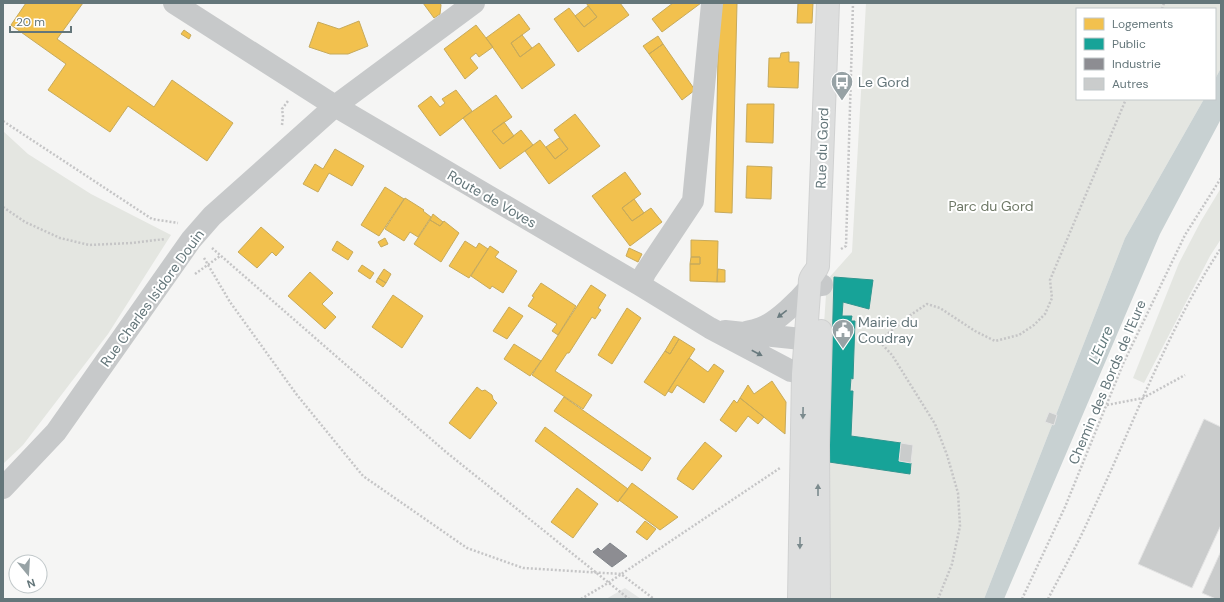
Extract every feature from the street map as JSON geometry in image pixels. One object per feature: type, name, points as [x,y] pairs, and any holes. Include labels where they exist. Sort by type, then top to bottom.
[{"type":"main road","name":"Rue du Gord","points":[[811,375],[816,345],[816,277],[828,3]]},
{"type":"main road","points":[[799,599],[802,453],[811,375]]},
{"type":"main road","points":[[811,375],[818,446],[819,599]]},
{"type":"street","name":"Route de Voves","points":[[174,3],[335,106],[640,285],[710,328],[791,371],[811,375]]},
{"type":"street","name":"Rue Charles Isidore Douin","points":[[3,488],[56,432],[192,239],[212,216],[335,106],[474,3]]},
{"type":"street","points":[[640,285],[645,273],[693,201],[712,4]]},
{"type":"street","points":[[741,333],[762,328],[782,315],[816,277]]},
{"type":"street","points":[[710,328],[767,335],[816,345]]},
{"type":"path","points":[[816,277],[846,246],[853,3]]},
{"type":"path","points":[[938,599],[952,564],[960,526],[958,493],[947,455],[935,424],[892,356],[881,343],[886,335],[927,304],[940,308],[975,331],[995,341],[1019,334],[1034,325],[1045,314],[1052,298],[1050,280],[1126,100]]},
{"type":"path","points":[[3,121],[152,219],[185,224],[192,239],[230,302],[297,395],[363,476],[467,548],[523,568],[620,574],[654,599]]},
{"type":"path","name":"Chemin des Bords de l'Eure","points":[[1022,599],[1065,507],[1123,364],[1185,235],[1221,178]]},
{"type":"path","points":[[3,207],[25,222],[60,238],[89,245],[132,243],[177,237],[192,239],[446,452],[629,599]]},
{"type":"path","points":[[1048,599],[1092,513],[1169,339],[1207,269],[1221,248]]},
{"type":"path","points":[[1106,406],[1143,398],[1185,375]]},
{"type":"path","points":[[581,599],[608,583],[802,453]]},
{"type":"shaded area","points":[[625,588],[641,599],[606,599]]},
{"type":"green space","name":"Parc du Gord","points":[[866,3],[1221,3],[1221,68],[1216,77],[1216,8],[1076,8],[1076,100],[1203,100],[1125,238],[984,599],[830,599],[830,475],[814,471],[827,280],[852,252]]},
{"type":"green space","points":[[3,131],[28,154],[91,194],[171,235],[108,334],[23,445],[3,464]]},
{"type":"green space","points":[[1221,188],[1221,239],[1210,256],[1144,383],[1133,378],[1179,263],[1201,221]]},
{"type":"water","name":"L'Eure","points":[[1221,68],[1221,119],[1160,234],[1004,599],[984,599],[1125,238],[1203,100],[1216,100],[1216,77]]},
{"type":"building: Logements","points":[[26,3],[83,3],[57,39],[154,107],[172,80],[233,123],[207,161],[128,106],[110,132],[48,90],[66,64],[11,25]]},
{"type":"building: Logements","points":[[423,3],[440,3],[440,14],[434,18]]},
{"type":"building: Logements","points":[[586,3],[620,3],[629,15],[578,52],[554,19],[569,8],[584,27],[597,17]]},
{"type":"building: Logements","points":[[673,3],[701,3],[662,32],[652,19]]},
{"type":"building: Logements","points":[[719,3],[737,3],[732,213],[715,212]]},
{"type":"building: Logements","points":[[798,3],[813,3],[812,23],[797,23]]},
{"type":"building: Logements","points":[[588,6],[597,17],[584,27],[575,16]]},
{"type":"building: Logements","points":[[519,14],[530,29],[511,43],[520,57],[539,43],[555,65],[522,89],[486,38]]},
{"type":"building: Logements","points":[[359,21],[368,46],[348,54],[330,54],[309,47],[318,22],[339,29]]},
{"type":"building: Logements","points":[[476,25],[493,47],[479,57],[476,53],[470,58],[478,68],[465,79],[444,49]]},
{"type":"building: Logements","points":[[184,30],[191,35],[189,39],[181,34]]},
{"type":"building: Logements","points":[[522,35],[532,48],[520,57],[511,43]]},
{"type":"building: Logements","points":[[658,36],[663,44],[649,54],[643,46]]},
{"type":"building: Logements","points":[[663,44],[695,90],[682,100],[649,54]]},
{"type":"building: Logements","points":[[789,52],[789,62],[799,62],[798,88],[768,87],[769,58],[780,58],[781,53]]},
{"type":"building: Logements","points":[[456,90],[472,111],[440,136],[418,106],[431,96],[440,107],[445,103],[442,99]]},
{"type":"building: Logements","points":[[496,95],[512,117],[492,131],[503,144],[521,130],[533,145],[500,169],[463,118]]},
{"type":"building: Logements","points":[[747,104],[774,104],[773,143],[746,142]]},
{"type":"building: Logements","points":[[575,114],[600,146],[549,184],[525,151],[540,140],[555,159],[568,149],[554,130]]},
{"type":"building: Logements","points":[[504,122],[514,136],[503,144],[492,131]]},
{"type":"building: Logements","points":[[559,138],[568,149],[555,159],[546,147]]},
{"type":"building: Logements","points":[[335,149],[364,166],[352,186],[329,173],[318,192],[303,184],[315,164],[323,169]]},
{"type":"building: Logements","points":[[747,166],[772,167],[771,199],[746,198]]},
{"type":"building: Logements","points":[[625,172],[641,194],[622,208],[632,221],[651,208],[662,222],[630,246],[592,196]]},
{"type":"building: Logements","points":[[385,187],[404,199],[379,236],[361,225]]},
{"type":"building: Logements","points":[[405,198],[424,210],[423,211],[431,217],[418,237],[410,232],[404,241],[385,229]]},
{"type":"building: Logements","points":[[634,199],[644,213],[632,221],[622,208]]},
{"type":"building: Logements","points":[[433,214],[443,222],[440,226],[430,220]]},
{"type":"building: Logements","points":[[430,220],[440,226],[444,221],[459,233],[441,262],[414,244]]},
{"type":"building: Logements","points":[[261,227],[284,247],[276,256],[272,252],[257,268],[238,252]]},
{"type":"building: Logements","points":[[385,238],[388,244],[381,247],[378,242]]},
{"type":"building: Logements","points":[[691,240],[718,241],[717,282],[690,281],[690,264],[700,264],[700,257],[691,257]]},
{"type":"building: Logements","points":[[337,241],[353,252],[348,260],[332,250]]},
{"type":"building: Logements","points":[[465,241],[476,248],[479,243],[488,249],[469,278],[449,266]]},
{"type":"building: Logements","points":[[490,246],[499,252],[495,257],[517,271],[503,293],[492,286],[490,289],[471,276]]},
{"type":"building: Logements","points":[[629,248],[642,254],[638,262],[626,256]]},
{"type":"building: Logements","points":[[691,257],[700,257],[700,264],[690,264]]},
{"type":"building: Logements","points":[[362,265],[374,273],[370,279],[358,271]]},
{"type":"building: Logements","points":[[384,269],[391,274],[386,283],[378,278]]},
{"type":"building: Logements","points":[[718,269],[725,270],[725,282],[717,282]]},
{"type":"building: Logements","points":[[310,272],[333,293],[322,304],[336,317],[325,329],[288,296]]},
{"type":"building: Logements","points":[[378,278],[386,283],[383,287],[376,282]]},
{"type":"building: Logements","points":[[541,283],[576,306],[558,335],[552,331],[557,324],[528,306],[534,297],[532,296]]},
{"type":"building: Logements","points":[[591,285],[606,295],[598,308],[601,310],[595,319],[592,317],[569,353],[567,353],[555,371],[592,395],[583,409],[532,375]]},
{"type":"building: Logements","points":[[393,295],[423,316],[402,348],[372,327]]},
{"type":"building: Logements","points":[[509,307],[523,316],[507,339],[493,331]]},
{"type":"building: Logements","points":[[627,308],[641,318],[612,364],[598,355]]},
{"type":"building: Logements","points":[[674,336],[679,339],[670,354],[665,351]]},
{"type":"building: Logements","points":[[679,339],[695,349],[665,396],[644,382],[665,351],[670,354]]},
{"type":"building: Logements","points":[[514,344],[541,361],[530,376],[504,359]]},
{"type":"building: Logements","points":[[689,358],[708,372],[714,364],[724,371],[704,403],[677,385],[672,393],[668,391]]},
{"type":"building: Logements","points":[[772,381],[786,402],[785,434],[740,398],[748,385],[754,394]]},
{"type":"building: Logements","points":[[477,387],[492,395],[493,399],[497,403],[470,439],[449,423]]},
{"type":"building: Logements","points":[[564,397],[651,458],[642,471],[554,411]]},
{"type":"building: Logements","points":[[740,398],[764,417],[758,424],[748,416],[736,432],[720,420],[734,400],[737,403]]},
{"type":"building: Logements","points":[[545,427],[628,489],[618,502],[535,441]]},
{"type":"building: Logements","points":[[705,442],[722,456],[693,490],[677,479],[681,471]]},
{"type":"building: Logements","points":[[632,483],[678,517],[660,530],[619,500]]},
{"type":"building: Logements","points":[[577,488],[598,504],[573,538],[551,522]]},
{"type":"building: Logements","points":[[645,521],[656,529],[647,540],[636,532]]},
{"type":"building: Public","name":"Mairie du Coudray","points":[[834,277],[873,280],[869,309],[843,302],[842,316],[852,316],[851,321],[855,321],[853,379],[851,378],[850,391],[853,391],[851,436],[901,443],[899,461],[911,463],[910,474],[829,462]]},
{"type":"building: Industrie","points":[[610,543],[627,556],[612,567],[593,552],[598,548],[601,551]]},
{"type":"building: Autres","points":[[1049,412],[1057,415],[1054,425],[1045,422]]},
{"type":"building: Autres","points":[[1204,419],[1221,427],[1221,525],[1192,588],[1138,564]]},
{"type":"building: Autres","points":[[901,443],[913,445],[911,463],[899,461]]},
{"type":"building: Autres","points":[[1221,551],[1221,599],[1216,599],[1202,593]]},
{"type":"place","name":"Le Gord","points":[[842,102]]},
{"type":"place","name":"Mairie du Coudray","points":[[843,350]]}]
